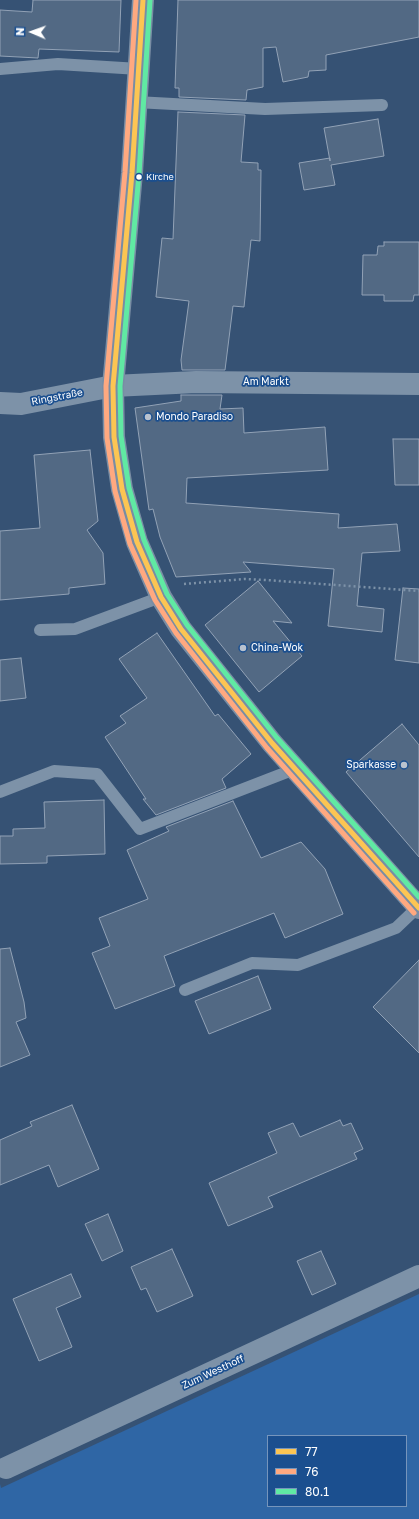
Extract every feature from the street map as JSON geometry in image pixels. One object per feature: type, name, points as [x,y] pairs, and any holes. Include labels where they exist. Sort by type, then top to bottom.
[{"type":"main road","points":[[143,0],[139,69],[113,386],[114,437],[122,489],[137,542],[158,591],[181,628],[272,743],[418,907]]},
{"type":"street","name":"Am Markt","points":[[113,386],[196,382],[419,384]]},
{"type":"street","name":"Ringstraße","points":[[0,403],[21,404],[113,386]]},
{"type":"street","name":"Zum Westhoff","points":[[6,1468],[419,1276]]},
{"type":"lane","points":[[0,69],[58,64],[139,69]]},
{"type":"lane","points":[[136,102],[265,109],[382,105]]},
{"type":"lane","points":[[40,630],[75,629],[158,591]]},
{"type":"lane","points":[[0,792],[54,771],[97,774],[140,829],[296,769]]},
{"type":"lane","points":[[185,990],[252,963],[298,965],[396,928],[418,907]]},
{"type":"path","points":[[158,591],[252,579],[316,582],[419,591]]},
{"type":"shaded area","points":[[419,1294],[419,1519],[0,1519],[0,1484],[1,1488]]},
{"type":"building","points":[[33,0],[121,0],[119,52],[39,49],[38,58],[0,56],[0,10],[32,12]]},
{"type":"building","points":[[178,0],[419,0],[419,37],[326,55],[326,70],[309,71],[308,77],[283,82],[276,47],[263,48],[263,87],[247,90],[246,100],[179,97],[179,88],[175,88]]},
{"type":"building","points":[[178,112],[245,115],[241,162],[258,163],[258,170],[261,170],[260,241],[251,240],[244,307],[233,306],[225,370],[182,370],[181,360],[189,301],[156,297],[162,238],[173,239]]},
{"type":"building","points":[[378,119],[384,156],[331,165],[335,185],[304,190],[299,163],[329,158],[324,128]]},
{"type":"building","points":[[384,242],[419,242],[419,295],[414,295],[413,301],[384,301],[384,295],[362,295],[363,255],[377,255],[378,246],[384,246]]},
{"type":"building","points":[[181,395],[222,395],[220,409],[243,408],[244,433],[325,427],[328,470],[187,478],[186,503],[339,514],[338,528],[397,524],[400,551],[362,553],[357,606],[384,609],[382,632],[328,626],[334,569],[243,562],[251,572],[176,577],[160,537],[153,509],[149,510],[135,408],[181,401]]},
{"type":"building","points":[[393,439],[419,439],[419,485],[395,485]]},
{"type":"building","points":[[90,450],[98,521],[87,530],[103,553],[105,584],[69,588],[69,594],[0,600],[0,531],[40,528],[34,455]]},
{"type":"building","points":[[258,581],[292,623],[273,621],[302,656],[259,692],[205,625]]},
{"type":"building","points":[[403,588],[419,589],[419,663],[395,660]]},
{"type":"building","points":[[157,633],[215,716],[218,714],[251,754],[222,779],[226,788],[156,815],[143,799],[146,799],[105,737],[126,723],[120,716],[147,698],[119,659]]},
{"type":"building","points":[[21,658],[26,698],[0,701],[0,660]]},
{"type":"building","points":[[402,724],[419,745],[419,857],[346,772]]},
{"type":"building","points":[[104,800],[105,854],[47,856],[47,863],[0,864],[0,836],[13,836],[13,829],[45,828],[44,802]]},
{"type":"building","points":[[233,801],[261,858],[301,842],[325,869],[343,914],[285,938],[274,913],[164,956],[175,986],[115,1009],[92,953],[110,946],[99,918],[148,899],[127,850],[169,831],[166,827]]},
{"type":"building","points":[[10,948],[24,1002],[26,1018],[16,1022],[30,1055],[0,1067],[0,949]]},
{"type":"building","points":[[419,960],[419,1053],[373,1007]]},
{"type":"building","points":[[258,976],[271,1009],[209,1034],[195,1001]]},
{"type":"building","points":[[72,1105],[99,1169],[58,1187],[49,1165],[0,1185],[0,1140],[32,1126],[30,1122]]},
{"type":"building","points":[[340,1120],[343,1126],[351,1123],[363,1149],[354,1153],[357,1159],[268,1197],[273,1207],[228,1226],[209,1183],[277,1153],[268,1133],[293,1123],[300,1137]]},
{"type":"building","points":[[108,1214],[123,1251],[102,1261],[85,1224]]},
{"type":"building","points":[[172,1249],[193,1296],[157,1312],[146,1288],[141,1290],[131,1267]]},
{"type":"building","points":[[321,1251],[336,1284],[312,1295],[297,1261]]},
{"type":"building","points":[[71,1274],[81,1297],[56,1308],[72,1347],[39,1361],[13,1299]]},
{"type":"transit line","name":"76","points":[[136,0],[125,172],[106,386],[107,438],[115,491],[130,544],[155,600],[176,633],[267,748],[414,913]]},
{"type":"transit line","name":"77","points":[[143,0],[132,173],[113,386],[114,437],[122,489],[137,542],[161,597],[181,629],[272,743],[419,908]]},
{"type":"transit line","name":"80.1","points":[[150,0],[139,174],[120,386],[121,436],[129,488],[144,540],[167,594],[187,625],[277,738],[419,897]]},
{"type":"place","name":"Kirche","points":[[139,177]]},
{"type":"place","name":"Mondo Paradiso","points":[[148,417]]},
{"type":"place","name":"China-Wok","points":[[243,648]]},
{"type":"place","name":"Sparkasse","points":[[404,765]]}]
